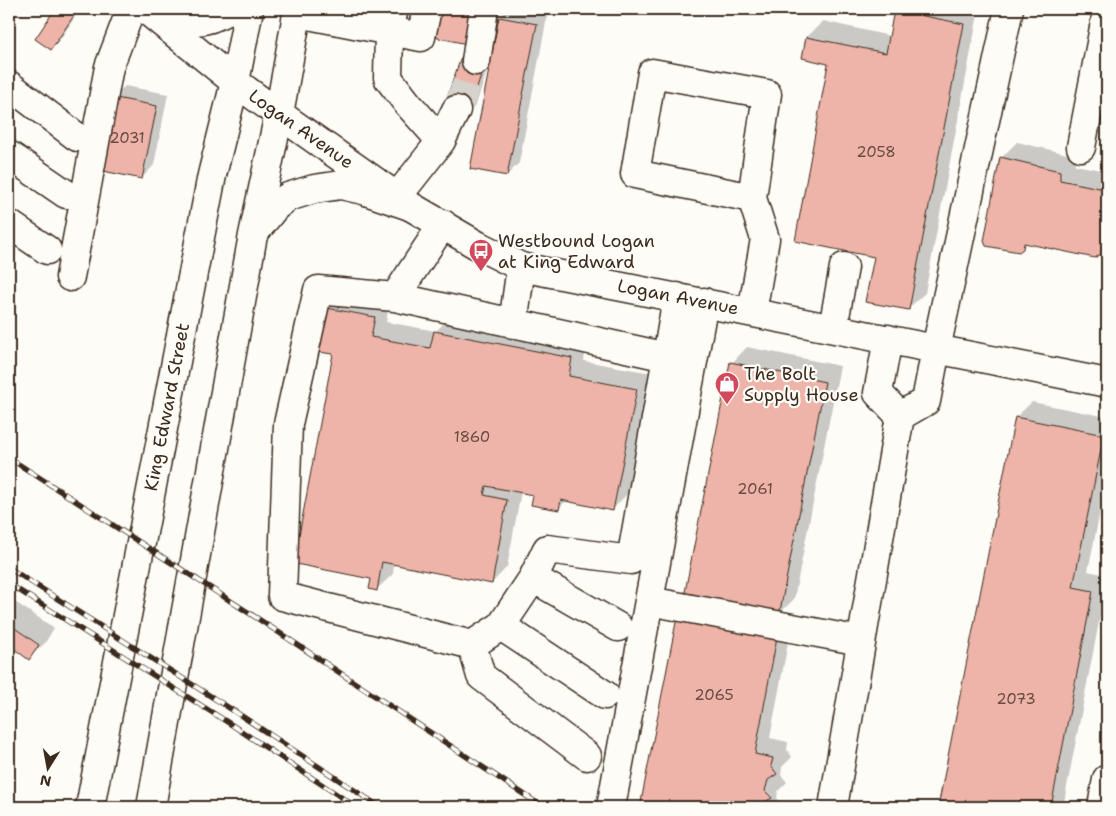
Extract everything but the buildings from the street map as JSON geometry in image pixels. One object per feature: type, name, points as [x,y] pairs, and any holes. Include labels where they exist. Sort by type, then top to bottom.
[{"type":"main road","points":[[70,277],[109,67],[142,10],[180,22],[198,22],[218,17],[229,9]]},
{"type":"main road","name":"King Edward Street","points":[[90,807],[212,175],[235,82],[249,9]]},
{"type":"main road","points":[[151,807],[253,235],[279,114],[298,11],[391,20],[421,37],[427,9]]},
{"type":"main road","points":[[476,61],[484,9]]},
{"type":"main road","points":[[900,416],[926,401],[1009,9]]},
{"type":"main road","name":"Logan Avenue","points":[[142,10],[235,82],[404,202],[477,245],[521,267],[704,302],[1107,384]]},
{"type":"main road","points":[[1081,147],[1107,12]]},
{"type":"main road","points":[[391,20],[388,78],[441,141]]},
{"type":"main road","points":[[752,198],[635,174],[652,72],[767,94],[752,198],[764,239],[752,312]]},
{"type":"main road","points":[[9,85],[77,137]]},
{"type":"main road","points":[[253,235],[275,207],[288,197],[314,189],[341,185],[404,202],[441,141],[456,110]]},
{"type":"main road","points":[[9,155],[66,194]]},
{"type":"main road","points":[[9,224],[47,250]]},
{"type":"main road","points":[[395,297],[443,224]]},
{"type":"main road","points":[[513,324],[521,267]]},
{"type":"main road","points":[[833,328],[844,267]]},
{"type":"main road","points":[[667,357],[395,297],[318,290],[288,424],[282,596],[472,645],[502,626],[533,578],[547,549],[631,560],[667,357],[677,297]]},
{"type":"main road","points":[[611,807],[704,302]]},
{"type":"main road","points":[[888,339],[878,393],[900,416]]},
{"type":"main road","points":[[832,807],[900,416]]},
{"type":"main road","points":[[533,578],[618,628]]},
{"type":"main road","points":[[649,601],[861,641]]},
{"type":"main road","points":[[502,626],[605,695]]},
{"type":"main road","points":[[472,645],[481,676],[587,756]]},
{"type":"main road","points":[[1102,807],[1107,779]]},
{"type":"tunnel","points":[[456,110],[476,61]]},
{"type":"railway","points":[[9,458],[263,622],[543,807]]},
{"type":"railway","points":[[9,568],[234,711],[380,807]]},
{"type":"railway","points":[[9,584],[232,725],[356,807]]},
{"type":"place","name":"Westbound Logan at King Edward","points":[[481,272]]},
{"type":"place","name":"The Bolt Supply House","points":[[727,405]]}]
